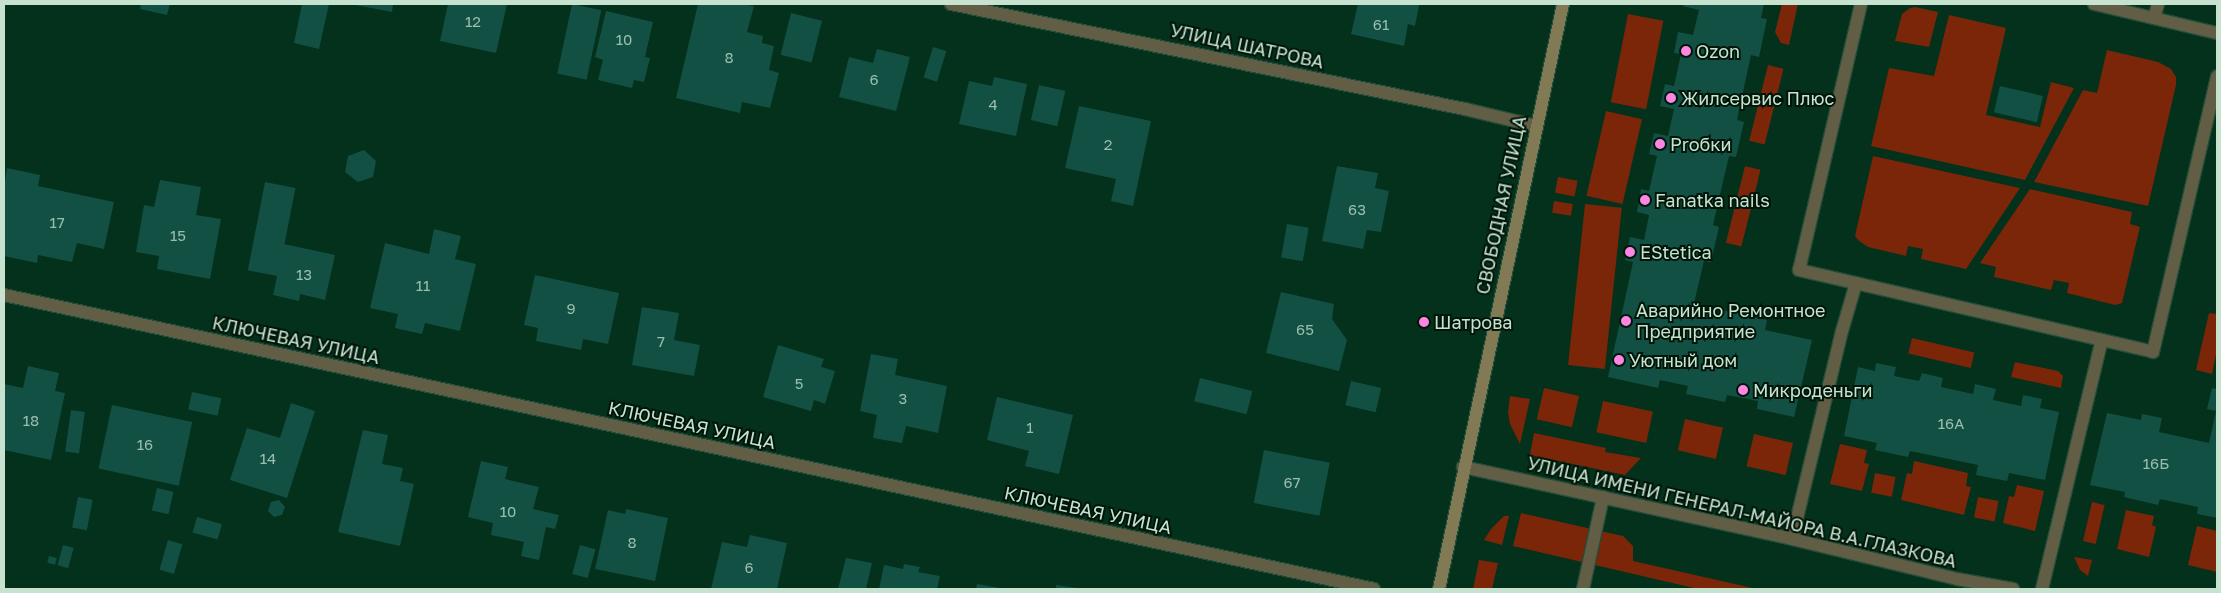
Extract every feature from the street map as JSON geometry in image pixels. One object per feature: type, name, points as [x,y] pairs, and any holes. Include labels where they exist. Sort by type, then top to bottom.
[{"type":"main road","name":"СВОБОДНАЯ УЛИЦА","points":[[1438,589],[1563,4]]},
{"type":"street","name":"УЛИЦА ШАТРОВА","points":[[950,4],[1465,109],[1536,126]]},
{"type":"street","points":[[1861,4],[1799,270],[2152,352],[2217,76]]},
{"type":"street","points":[[2094,4],[2217,33]]},
{"type":"street","points":[[2154,18],[2158,4]]},
{"type":"street","points":[[1792,539],[1842,331],[1856,283]]},
{"type":"street","name":"КЛЮЧЕВАЯ УЛИЦА","points":[[4,295],[1374,589]]},
{"type":"street","points":[[2042,589],[2102,340]]},
{"type":"street","name":"УЛИЦА ИМЕНИ ГЕНЕРАЛ-МАЙОРА В.А.ГЛАЗКОВА","points":[[1463,467],[1792,539],[1983,586],[2013,589]]},
{"type":"street","points":[[1583,589],[1604,497]]},
{"type":"shaded area","points":[[1782,4],[1798,4],[1789,45],[1781,43],[1775,32]]},
{"type":"shaded area","points":[[1915,7],[1938,12],[1929,47],[1895,41],[1902,14]]},
{"type":"shaded area","points":[[1628,14],[1663,21],[1646,109],[1611,102]]},
{"type":"shaded area","points":[[1949,15],[2006,28],[1986,115],[2040,127],[2051,82],[2074,88],[2025,180],[1871,146],[1889,68],[1934,76]]},
{"type":"shaded area","points":[[2107,50],[2158,62],[2171,69],[2176,77],[2176,85],[2148,206],[2034,182],[2083,90],[2097,93]]},
{"type":"shaded area","points":[[1768,65],[1784,69],[1765,145],[1749,141]]},
{"type":"shaded area","points":[[1606,111],[1642,119],[1622,204],[1586,196]]},
{"type":"shaded area","points":[[1873,156],[2020,188],[1966,269],[1921,259],[1923,249],[1908,246],[1906,256],[1868,247],[1855,236]]},
{"type":"shaded area","points":[[1745,166],[1761,170],[1741,247],[1726,243]]},
{"type":"shaded area","points":[[1558,177],[1578,181],[1575,197],[1555,193]]},
{"type":"shaded area","points":[[2030,189],[2132,212],[2130,224],[2140,227],[2122,303],[2115,305],[2067,293],[2069,283],[2054,280],[2051,290],[1994,277],[1996,267],[1980,263]]},
{"type":"shaded area","points":[[1554,201],[1573,204],[1571,216],[1552,213]]},
{"type":"shaded area","points":[[1585,204],[1622,208],[1605,369],[1568,365]]},
{"type":"shaded area","points":[[2209,313],[2217,314],[2217,350],[2212,374],[2196,370]]},
{"type":"shaded area","points":[[1912,338],[1974,352],[1971,368],[1908,354]]},
{"type":"shaded area","points":[[2015,362],[2058,371],[2063,376],[2061,388],[2011,377]]},
{"type":"shaded area","points":[[1544,388],[1579,396],[1572,427],[1537,419]]},
{"type":"shaded area","points":[[1510,396],[1530,399],[1520,444],[1510,424],[1508,412]]},
{"type":"shaded area","points":[[1603,401],[1653,412],[1646,443],[1596,432]]},
{"type":"shaded area","points":[[1685,419],[1723,428],[1716,459],[1678,450]]},
{"type":"shaded area","points":[[1534,433],[1606,448],[1605,452],[1641,458],[1625,475],[1530,455]]},
{"type":"shaded area","points":[[1754,434],[1793,443],[1786,475],[1747,466]]},
{"type":"shaded area","points":[[1840,444],[1867,450],[1864,463],[1869,464],[1862,491],[1830,484]]},
{"type":"shaded area","points":[[1914,461],[1968,473],[1966,486],[1971,487],[1964,515],[1901,500],[1907,473],[1912,474]]},
{"type":"shaded area","points":[[1875,473],[1896,477],[1892,497],[1871,493]]},
{"type":"shaded area","points":[[2017,485],[2044,491],[2035,531],[2003,523],[2009,496],[2014,497]]},
{"type":"shaded area","points":[[1978,497],[1999,501],[1995,522],[1974,518]]},
{"type":"shaded area","points":[[2092,502],[2105,505],[2096,544],[2083,541]]},
{"type":"shaded area","points":[[2126,510],[2154,516],[2152,525],[2156,527],[2149,557],[2117,549]]},
{"type":"shaded area","points":[[1521,513],[1623,536],[1633,546],[1633,561],[1757,589],[1698,589],[1513,546]]},
{"type":"shaded area","points":[[1504,516],[1509,516],[1502,545],[1484,540],[1491,529]]},
{"type":"shaded area","points":[[2197,526],[2217,531],[2217,572],[2188,565]]},
{"type":"shaded area","points":[[2074,557],[2092,560],[2088,576],[2080,570]]},
{"type":"shaded area","points":[[1479,560],[1498,563],[1492,589],[1473,589]]},
{"type":"building","points":[[141,4],[170,4],[167,15],[140,9]]},
{"type":"building","points":[[302,4],[329,4],[319,49],[294,43]]},
{"type":"building","points":[[350,4],[393,4],[392,12]]},
{"type":"building","points":[[448,4],[507,4],[496,53],[440,41]]},
{"type":"building","points":[[572,4],[601,10],[587,80],[557,73]]},
{"type":"building","points":[[698,4],[742,4],[754,6],[747,32],[763,36],[762,43],[774,46],[769,70],[779,73],[770,108],[742,102],[740,113],[676,98]]},
{"type":"building","points":[[1358,4],[1419,5],[1415,26],[1408,24],[1404,46],[1351,34]]},
{"type":"building","points":[[1684,4],[1764,4],[1761,18],[1767,19],[1759,57],[1751,55],[1737,120],[1744,122],[1736,157],[1729,156],[1713,225],[1719,227],[1711,262],[1704,261],[1691,316],[1704,319],[1705,313],[1722,317],[1723,310],[1767,320],[1765,330],[1812,340],[1794,417],[1757,409],[1758,401],[1727,395],[1725,402],[1686,394],[1688,386],[1660,380],[1658,388],[1608,377],[1633,262],[1625,260],[1630,237],[1644,240],[1649,215],[1637,212],[1641,189],[1649,191],[1657,156],[1649,154],[1654,133],[1668,136],[1674,109],[1660,106],[1665,84],[1674,86],[1681,54],[1674,53],[1678,32],[1693,35],[1699,10],[1683,6]]},
{"type":"building","points":[[606,11],[653,22],[645,57],[650,58],[644,82],[634,80],[632,88],[598,80],[603,60],[595,57]]},
{"type":"building","points":[[791,13],[822,21],[812,62],[781,55]]},
{"type":"building","points":[[933,47],[946,51],[937,82],[924,78]]},
{"type":"building","points":[[877,49],[910,57],[896,111],[839,97],[849,57],[873,63]]},
{"type":"building","points":[[994,77],[1027,84],[1016,136],[959,124],[969,81],[992,86]]},
{"type":"building","points":[[1039,85],[1065,91],[1057,126],[1031,120]]},
{"type":"building","points":[[2000,86],[2043,96],[2037,122],[1994,112]]},
{"type":"building","points":[[1079,106],[1151,121],[1133,206],[1111,201],[1116,179],[1065,168]]},
{"type":"building","points":[[364,150],[376,161],[373,177],[358,182],[345,172],[348,156]]},
{"type":"building","points":[[1337,166],[1378,173],[1375,188],[1389,191],[1381,232],[1367,230],[1363,249],[1322,241]]},
{"type":"building","points":[[7,168],[40,175],[38,186],[114,202],[104,249],[77,243],[72,262],[38,255],[37,263],[4,256],[4,187]]},
{"type":"building","points":[[160,180],[201,187],[196,215],[221,219],[210,279],[157,269],[159,256],[136,252],[144,205],[154,207]]},
{"type":"building","points":[[265,182],[295,188],[278,276],[248,270]]},
{"type":"building","points":[[1287,224],[1309,228],[1303,261],[1281,257]]},
{"type":"building","points":[[434,229],[461,236],[455,259],[476,264],[460,331],[425,323],[422,334],[395,328],[398,314],[370,308],[385,243],[429,254]]},
{"type":"building","points":[[284,244],[335,255],[325,300],[300,294],[299,301],[273,295]]},
{"type":"building","points":[[535,275],[619,293],[608,344],[583,339],[581,350],[536,341],[538,328],[524,325]]},
{"type":"building","points":[[1281,292],[1334,304],[1332,319],[1347,340],[1339,371],[1266,353]]},
{"type":"building","points":[[642,307],[679,313],[674,340],[700,345],[694,376],[632,365]]},
{"type":"building","points":[[778,345],[824,359],[821,367],[835,371],[825,404],[814,400],[811,411],[763,397]]},
{"type":"building","points":[[871,354],[898,359],[895,375],[947,386],[938,433],[906,426],[902,443],[873,438],[877,415],[860,411]]},
{"type":"building","points":[[1876,363],[1896,367],[1894,376],[1919,381],[1922,373],[1943,378],[1941,387],[1973,394],[1975,384],[1996,389],[1993,400],[2021,406],[2023,395],[2042,399],[2040,408],[2059,412],[2045,480],[2009,473],[2007,481],[1976,475],[1978,465],[1910,451],[1908,457],[1875,450],[1877,443],[1844,436],[1858,367],[1875,371]]},
{"type":"building","points":[[28,366],[59,373],[55,391],[65,393],[51,460],[4,450],[4,384],[23,388]]},
{"type":"building","points":[[1200,378],[1252,391],[1247,414],[1194,401]]},
{"type":"building","points":[[1351,381],[1381,388],[1376,412],[1345,405]]},
{"type":"building","points":[[2212,388],[2217,389],[2217,518],[2197,514],[2198,507],[2160,499],[2158,505],[2124,497],[2125,492],[2090,485],[2107,413],[2141,420],[2142,414],[2162,418],[2159,432],[2209,443],[2216,411],[2207,409]]},
{"type":"building","points":[[192,392],[221,398],[218,416],[188,410]]},
{"type":"building","points":[[997,397],[1073,415],[1059,474],[1025,466],[1029,451],[987,440]]},
{"type":"building","points":[[291,403],[315,411],[287,498],[230,480],[247,428],[280,438]]},
{"type":"building","points":[[112,405],[192,422],[179,486],[98,469]]},
{"type":"building","points":[[71,410],[85,412],[79,454],[65,452]]},
{"type":"building","points":[[363,430],[388,435],[382,464],[403,468],[400,481],[414,484],[400,546],[338,532]]},
{"type":"building","points":[[1264,450],[1330,463],[1319,516],[1254,503]]},
{"type":"building","points":[[481,461],[508,467],[505,479],[539,487],[533,509],[559,515],[555,529],[546,527],[539,560],[521,556],[524,542],[491,535],[493,523],[468,517]]},
{"type":"building","points":[[157,488],[174,492],[168,514],[152,510]]},
{"type":"building","points":[[78,497],[93,500],[87,530],[72,527]]},
{"type":"building","points":[[279,500],[285,507],[282,515],[274,517],[268,511],[271,502]]},
{"type":"building","points":[[626,509],[668,518],[655,581],[595,569],[608,510],[625,514]]},
{"type":"building","points":[[197,517],[222,524],[218,540],[193,532]]},
{"type":"building","points":[[750,535],[787,543],[777,589],[711,589],[722,542],[747,547]]},
{"type":"building","points":[[168,540],[182,544],[174,574],[159,570]]},
{"type":"building","points":[[63,545],[74,548],[68,568],[58,565]]},
{"type":"building","points":[[580,545],[595,549],[588,578],[572,574]]},
{"type":"building","points":[[49,556],[57,558],[55,565],[47,563]]},
{"type":"building","points":[[846,558],[872,563],[866,589],[838,589]]},
{"type":"building","points":[[904,564],[920,567],[918,572],[940,576],[937,589],[879,589],[884,565],[903,569]]},
{"type":"building","points":[[977,584],[1000,588],[1000,589],[976,589]]},
{"type":"building","points":[[1056,585],[1077,588],[1077,589],[1056,589]]},
{"type":"place","name":"Ozon","points":[[1686,51]]},
{"type":"place","name":"Жилсервис Плюс","points":[[1671,98]]},
{"type":"place","name":"Proбки","points":[[1660,144]]},
{"type":"place","name":"Fanatka nails","points":[[1645,200]]},
{"type":"place","name":"EStetica","points":[[1630,252]]},
{"type":"place","name":"Аварийно Ремонтное Предприятие","points":[[1626,321]]},
{"type":"place","name":"Шатрова","points":[[1424,322]]},
{"type":"place","name":"Уютный дом","points":[[1619,360]]},
{"type":"place","name":"Микроденьги","points":[[1743,390]]}]
